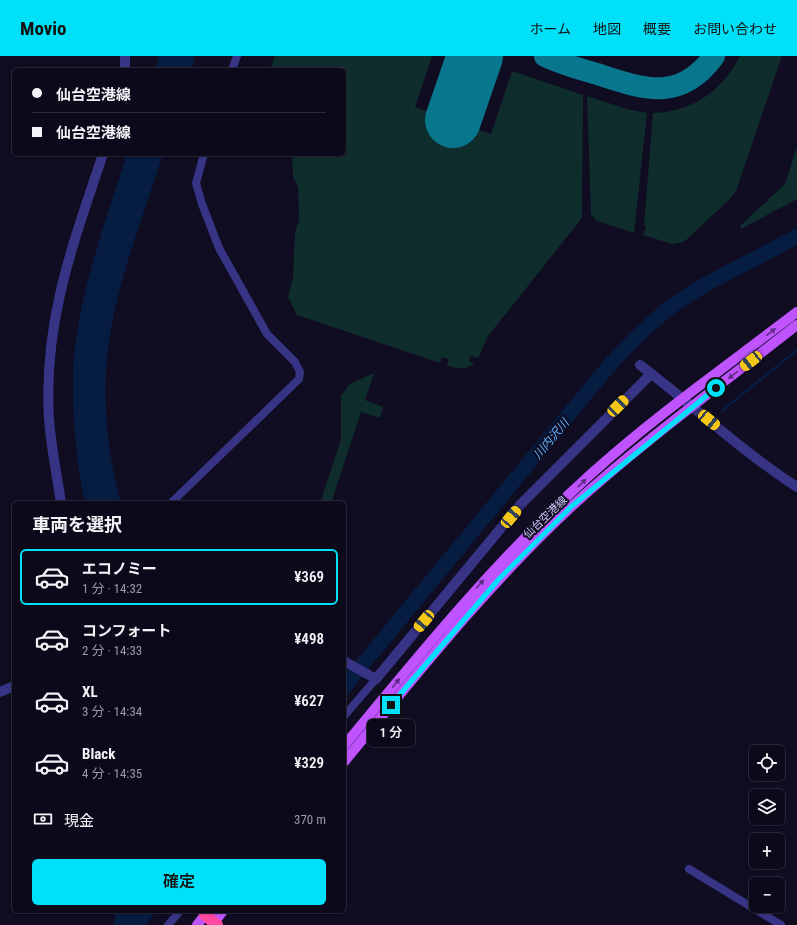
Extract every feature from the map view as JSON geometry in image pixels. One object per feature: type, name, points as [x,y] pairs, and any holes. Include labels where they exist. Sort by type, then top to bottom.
[{"type":"main road","name":"仙台空港線","points":[[346,744],[426,646],[501,561],[591,474],[684,398],[797,312]]},
{"type":"main road","name":"仙台空港線","points":[[346,760],[438,648],[499,579],[572,506],[694,406],[797,325]]},
{"type":"main road","points":[[197,925],[211,920],[220,913]]},
{"type":"street","points":[[125,56],[125,68]]},
{"type":"street","points":[[233,68],[237,56]]},
{"type":"street","points":[[61,501],[49,420],[49,375],[52,337],[62,283],[102,156]]},
{"type":"street","points":[[173,501],[299,379],[300,372],[296,362],[267,334],[219,248],[202,204],[196,183],[203,156]]},
{"type":"street","points":[[640,366],[684,398],[772,471],[797,487]]},
{"type":"street","points":[[346,713],[373,678],[520,505],[651,374]]},
{"type":"street","points":[[346,662],[373,678]]},
{"type":"street","points":[[0,692],[12,687]]},
{"type":"street","points":[[689,870],[781,925]]},
{"type":"street","points":[[168,925],[178,913]]},
{"type":"green space","points":[[275,56],[432,56],[415,107],[491,134],[512,71],[583,95],[582,218],[488,336],[478,358],[471,356],[469,361],[474,363],[468,367],[462,368],[447,366],[449,359],[442,357],[440,363],[297,315],[288,297],[293,277],[295,232],[299,220],[298,187],[293,177],[292,156],[346,156],[346,68],[271,68]]},
{"type":"green space","points":[[740,56],[782,56],[736,191],[732,197],[684,242],[672,244],[643,235],[646,226],[644,225],[653,113],[681,109],[704,97],[724,80]]},
{"type":"green space","points":[[587,96],[627,109],[647,113],[634,233],[597,221],[591,214]]},
{"type":"green space","points":[[797,146],[797,199],[741,229],[740,226],[785,184]]},
{"type":"green space","points":[[374,373],[365,400],[383,407],[380,418],[361,412],[332,501],[321,501],[341,439],[341,396],[350,384]]},
{"type":"water","points":[[159,56],[195,56],[192,68],[156,68]]},
{"type":"water","points":[[126,156],[162,156],[124,273],[114,314],[107,361],[106,409],[108,433],[115,480],[120,501],[86,501],[80,478],[75,434],[73,395],[74,356],[82,304],[103,228]]},
{"type":"water","points":[[117,913],[155,913],[146,925],[114,925]]},
{"type":"waterway","name":"川内沢川","points":[[346,685],[608,367],[638,335],[663,313],[687,296],[797,236]]},
{"type":"waterway","points":[[722,411],[797,350]]},
{"type":"taxiway","points":[[545,56],[571,66],[630,84],[660,88],[674,86],[688,81],[701,71],[714,56]]},
{"type":"runway","points":[[453,120],[475,56]]},
{"type":"route","points":[[391,705],[461,621],[499,579],[572,506],[716,388]]}]
